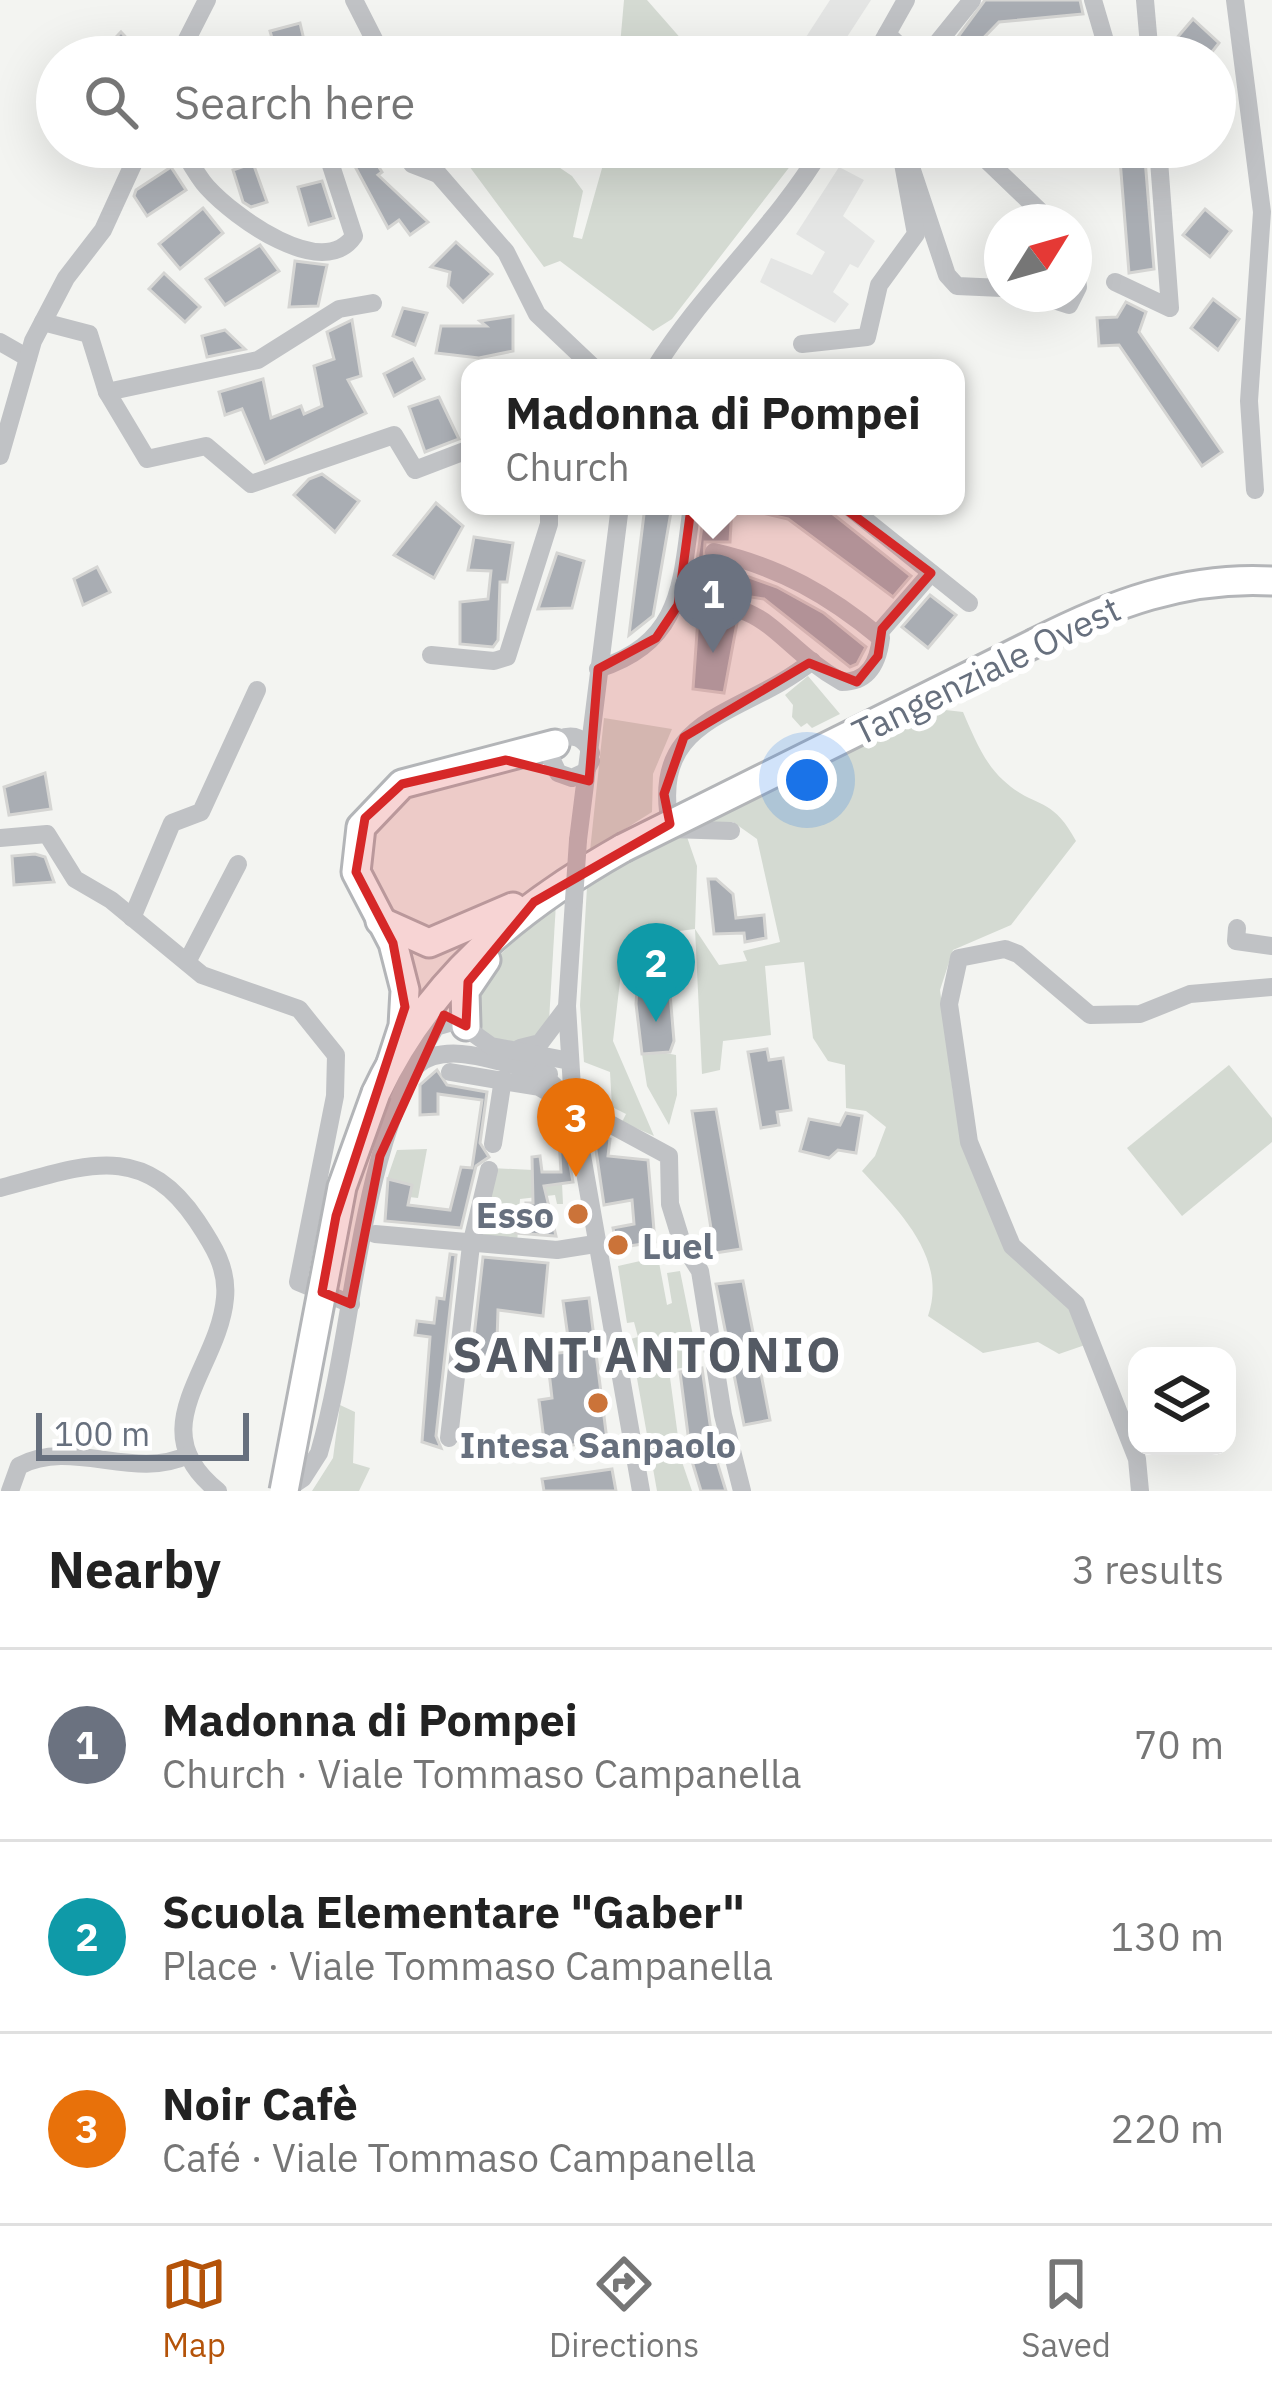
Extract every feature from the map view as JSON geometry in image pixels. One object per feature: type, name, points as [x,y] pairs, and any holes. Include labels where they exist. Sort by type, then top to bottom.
[{"type":"highway","name":"Tangenziale Ovest","points":[[284,1491],[342,1187],[376,1093],[402,1065],[451,977],[534,902],[623,848],[1035,643],[1136,597],[1200,584],[1272,581]]},
{"type":"highway","points":[[402,1065],[405,990],[393,943],[356,872],[356,836],[365,818],[401,784],[506,760],[558,756]]},
{"type":"highway","points":[[380,921],[429,943],[534,902]]},
{"type":"highway","points":[[466,1026],[468,982],[534,902]]},
{"type":"street","points":[[189,36],[207,0]]},
{"type":"street","points":[[354,0],[372,36]]},
{"type":"street","points":[[888,36],[906,0]]},
{"type":"street","points":[[943,36],[972,0]]},
{"type":"street","points":[[1093,0],[1104,36]]},
{"type":"street","points":[[1145,0],[1148,36]]},
{"type":"street","points":[[1235,0],[1265,156],[1248,446],[1255,490]]},
{"type":"street","points":[[0,456],[5,419],[43,322],[66,278],[103,230],[132,168]]},
{"type":"street","points":[[197,168],[219,197],[288,244],[313,254],[335,251],[354,236],[332,168]]},
{"type":"street","points":[[422,168],[438,174]]},
{"type":"street","points":[[435,168],[506,252],[537,314],[584,359]]},
{"type":"street","points":[[661,359],[807,168]]},
{"type":"street","points":[[802,344],[867,337],[879,285],[916,234],[904,168]]},
{"type":"street","points":[[915,168],[947,275],[957,286],[984,287]]},
{"type":"street","points":[[995,168],[1032,204]]},
{"type":"street","points":[[1114,282],[1171,308],[1160,168]]},
{"type":"street","points":[[106,392],[258,360],[339,309],[374,303]]},
{"type":"street","points":[[43,322],[89,334],[106,392],[147,459],[206,446],[250,484],[394,435],[415,470],[461,452]]},
{"type":"street","points":[[0,342],[28,358]]},
{"type":"street","points":[[431,655],[494,661],[507,657],[549,515]]},
{"type":"street","points":[[619,515],[578,841],[567,1006],[573,1104],[640,1491]]},
{"type":"street","points":[[598,669],[656,638],[678,605],[691,515]]},
{"type":"street","points":[[859,515],[969,603]]},
{"type":"street","points":[[714,552],[757,562],[811,586],[877,634]]},
{"type":"street","points":[[678,605],[711,602],[746,607],[842,682],[857,682],[878,656],[877,634],[931,573]]},
{"type":"street","points":[[731,831],[671,829],[664,794],[678,746],[699,727],[784,683],[812,661]]},
{"type":"street","points":[[132,918],[172,823],[201,812],[257,689]]},
{"type":"street","points":[[558,756],[596,694]]},
{"type":"street","points":[[558,756],[584,741],[591,756]]},
{"type":"street","points":[[558,756],[579,776],[591,756]]},
{"type":"street","points":[[558,756],[574,805],[578,841]]},
{"type":"street","points":[[0,838],[47,834],[75,879],[202,975],[299,1009],[336,1055],[335,1096],[298,1282],[351,1304]]},
{"type":"street","points":[[187,962],[238,864]]},
{"type":"street","points":[[1237,928],[1236,941],[1272,946]]},
{"type":"street","points":[[1140,1491],[1137,1459],[1076,1304],[1012,1246],[968,1142],[949,1004],[959,958],[1005,949],[1018,954],[1090,1015],[1140,1015],[1190,994],[1272,987]]},
{"type":"street","points":[[503,1049],[539,1043],[567,1006]]},
{"type":"street","points":[[284,1491],[303,1478],[319,1453],[402,1065],[440,1023],[451,1019],[481,1041],[570,1070]]},
{"type":"street","points":[[451,1062],[464,1043],[466,1026]]},
{"type":"street","points":[[402,1065],[431,1054],[551,1094],[582,1159]]},
{"type":"street","points":[[451,1062],[542,1073],[570,1070]]},
{"type":"street","points":[[542,1073],[573,1104],[669,1156],[670,1204],[682,1243],[700,1271],[722,1415],[742,1491]]},
{"type":"street","points":[[493,1144],[503,1079]]},
{"type":"street","points":[[0,1188],[115,1165],[152,1173],[184,1202],[218,1255],[226,1289],[222,1316],[184,1416],[196,1482],[218,1491]]},
{"type":"street","points":[[449,1438],[471,1245],[489,1170]]},
{"type":"street","points":[[375,1234],[557,1250],[595,1244]]},
{"type":"street","points":[[10,1491],[20,1466],[50,1456],[140,1465],[170,1464],[188,1455]]},
{"type":"highlighted area","points":[[748,466],[800,475],[931,573],[882,629],[878,656],[857,682],[809,663],[684,737],[664,794],[670,824],[534,902],[468,982],[466,1026],[444,1015],[380,1156],[351,1304],[322,1292],[336,1216],[405,1007],[393,943],[356,872],[365,818],[402,784],[506,760],[589,781],[598,669],[656,638],[678,605],[695,478]]},
{"type":"shaded area","points":[[624,0],[647,0],[679,36],[621,36]]},
{"type":"shaded area","points":[[830,0],[871,0],[848,36],[807,36]]},
{"type":"shaded area","points":[[471,168],[560,168],[583,191],[573,237],[582,239],[602,168],[789,168],[672,319],[653,331],[560,261],[544,267]]},
{"type":"shaded area","points":[[838,168],[864,180],[843,216],[875,241],[858,268],[850,264],[833,292],[849,304],[835,323],[760,282],[771,258],[812,275],[825,252],[796,234]]},
{"type":"shaded area","points":[[808,676],[840,714],[812,728],[807,723],[801,727],[792,717],[793,705],[785,695]]},
{"type":"shaded area","points":[[919,707],[963,712],[996,773],[1059,816],[1076,841],[1011,925],[953,950],[940,990],[953,1092],[1009,1251],[1071,1308],[1085,1345],[1059,1354],[1038,1342],[983,1353],[928,1316],[932,1295],[926,1255],[904,1219],[862,1171],[875,1156],[886,1127],[866,1111],[846,1108],[845,1065],[828,1061],[813,1038],[804,962],[765,966],[771,1035],[723,1041],[720,1070],[702,1074],[695,929],[719,965],[747,961],[743,951],[780,942],[757,839],[733,822],[688,823]]},
{"type":"shaded area","points":[[604,718],[672,729],[653,774],[652,812],[590,851]]},
{"type":"shaded area","points":[[674,833],[687,837],[697,866],[695,929],[625,938],[613,1041],[654,1136],[622,1122],[626,1114],[612,1107],[610,1072],[584,1062],[580,1005],[587,887]]},
{"type":"shaded area","points":[[556,903],[549,1021],[529,1042],[493,1040],[475,1023],[478,975]]},
{"type":"shaded area","points":[[642,1054],[676,1055],[677,1095],[669,1125],[647,1086]]},
{"type":"shaded area","points":[[1229,1065],[1272,1118],[1272,1142],[1182,1216],[1127,1148]]},
{"type":"shaded area","points":[[427,1149],[418,1198],[409,1197],[411,1185],[387,1179],[397,1150]]},
{"type":"shaded area","points":[[491,1168],[533,1170],[562,1183],[563,1204],[557,1204],[555,1195],[520,1199],[517,1244],[477,1241]]},
{"type":"shaded area","points":[[658,1257],[667,1305],[672,1303],[667,1273],[680,1271],[699,1365],[669,1370],[681,1459],[692,1491],[657,1491],[630,1339],[638,1337],[634,1322],[627,1323],[618,1266]]},
{"type":"shaded area","points":[[340,1405],[355,1412],[353,1463],[370,1468],[359,1491],[312,1491],[333,1458]]},
{"type":"building","points":[[985,0],[1080,0],[1083,14],[999,22],[985,36],[958,36]]},
{"type":"building","points":[[1193,19],[1211,36],[1178,36]]},
{"type":"building","points":[[300,23],[303,36],[271,36],[270,31]]},
{"type":"building","points":[[172,168],[186,190],[147,216],[134,196],[136,190]]},
{"type":"building","points":[[255,168],[267,202],[251,207],[243,202],[233,170]]},
{"type":"building","points":[[356,168],[380,168],[378,175],[428,222],[410,235],[399,220],[388,228]]},
{"type":"building","points":[[1121,168],[1146,168],[1154,269],[1129,273]]},
{"type":"building","points":[[322,181],[334,218],[309,225],[298,187]]},
{"type":"building","points":[[203,208],[223,233],[180,269],[159,244]]},
{"type":"building","points":[[1205,209],[1231,231],[1210,257],[1183,235]]},
{"type":"building","points":[[456,242],[492,274],[463,302],[448,286],[450,272],[431,267]]},
{"type":"building","points":[[260,245],[279,271],[225,305],[206,279]]},
{"type":"building","points":[[295,261],[327,265],[318,306],[289,307]]},
{"type":"building","points":[[164,273],[200,307],[185,322],[149,289]]},
{"type":"building","points":[[1213,299],[1239,319],[1218,350],[1191,328]]},
{"type":"building","points":[[1126,302],[1146,312],[1139,332],[1222,452],[1202,466],[1119,345],[1099,346],[1097,318],[1117,317]]},
{"type":"building","points":[[403,308],[427,313],[415,345],[393,336]]},
{"type":"building","points":[[513,316],[513,351],[479,358],[436,353],[441,326],[486,326],[480,321]]},
{"type":"building","points":[[352,320],[361,376],[348,380],[366,413],[265,463],[242,409],[225,415],[219,392],[263,379],[271,418],[301,406],[304,414],[322,406],[314,366],[334,359],[327,332]]},
{"type":"building","points":[[225,330],[245,349],[207,357],[202,336]]},
{"type":"building","points":[[413,359],[424,379],[394,396],[384,374]]},
{"type":"building","points":[[439,397],[459,439],[425,452],[409,407]]},
{"type":"building","points":[[322,474],[359,501],[335,532],[294,495],[309,479]]},
{"type":"building","points":[[436,503],[463,526],[434,578],[394,555]]},
{"type":"building","points":[[644,515],[670,515],[653,616],[629,635]]},
{"type":"building","points":[[704,515],[732,515],[730,542],[705,542],[704,561],[777,587],[824,613],[866,647],[850,667],[764,599],[693,588]]},
{"type":"building","points":[[770,515],[834,515],[911,576],[893,597],[788,519]]},
{"type":"building","points":[[474,537],[513,543],[507,582],[500,582],[498,640],[493,647],[460,644],[460,602],[488,599],[491,571],[468,570]]},
{"type":"building","points":[[557,553],[584,561],[572,608],[538,609]]},
{"type":"building","points":[[97,567],[110,592],[83,605],[74,579]]},
{"type":"building","points":[[930,595],[956,615],[928,648],[902,627]]},
{"type":"building","points":[[698,618],[737,623],[724,693],[693,689]]},
{"type":"building","points":[[45,773],[51,809],[9,815],[4,787]]},
{"type":"building","points":[[12,856],[45,857],[54,882],[14,885]]},
{"type":"building","points":[[708,879],[716,879],[733,894],[736,918],[764,915],[766,938],[745,942],[744,933],[714,934]]},
{"type":"building","points":[[667,958],[674,1041],[670,1052],[642,1054],[636,1004],[639,961]]},
{"type":"building","points":[[767,1049],[769,1060],[783,1058],[791,1110],[777,1112],[779,1125],[761,1128],[748,1052]]},
{"type":"building","points":[[437,1070],[447,1085],[487,1092],[480,1143],[489,1157],[476,1166],[461,1228],[385,1221],[388,1179],[412,1185],[408,1205],[450,1210],[461,1167],[472,1168],[482,1100],[438,1094],[438,1114],[420,1115],[420,1085]]},
{"type":"building","points":[[716,1109],[741,1249],[715,1253],[692,1111]]},
{"type":"building","points":[[846,1113],[862,1116],[856,1153],[838,1150],[829,1158],[800,1151],[809,1119],[840,1125]]},
{"type":"building","points":[[593,1130],[610,1139],[608,1156],[648,1160],[655,1242],[617,1248],[613,1228],[634,1224],[632,1200],[604,1205]]},
{"type":"building","points":[[559,1139],[566,1144],[573,1182],[544,1186],[556,1236],[516,1233],[515,1226],[528,1226],[526,1203],[533,1203],[532,1157],[540,1156],[542,1172],[561,1172]]},
{"type":"building","points":[[450,1254],[456,1255],[436,1436],[441,1448],[422,1442],[430,1337],[415,1335],[417,1321],[434,1323],[437,1298],[444,1299]]},
{"type":"building","points":[[483,1257],[548,1263],[543,1316],[498,1310],[496,1371],[482,1373],[470,1372]]},
{"type":"building","points":[[743,1281],[770,1420],[744,1425],[716,1284]]},
{"type":"building","points":[[589,1298],[607,1440],[545,1449],[539,1400],[552,1398],[547,1354],[570,1352],[563,1301]]},
{"type":"building","points":[[702,1368],[714,1452],[726,1491],[701,1491],[691,1458],[680,1372]]},
{"type":"building","points":[[612,1469],[616,1491],[544,1491],[542,1479]]},
{"type":"place","name":"Madonna di Pompei","points":[[713,653]]},
{"type":"place","name":"Scuola Elementare \"Gaber\"","points":[[656,1022]]},
{"type":"place","name":"Noir Cafè","points":[[576,1177]]},
{"type":"place","name":"Esso","points":[[578,1214]]},
{"type":"place","name":"Luel","points":[[618,1245]]},
{"type":"place","name":"Intesa Sanpaolo","points":[[598,1403]]},
{"type":"district","name":"SANT'ANTONIO","points":[[648,1354]]}]
